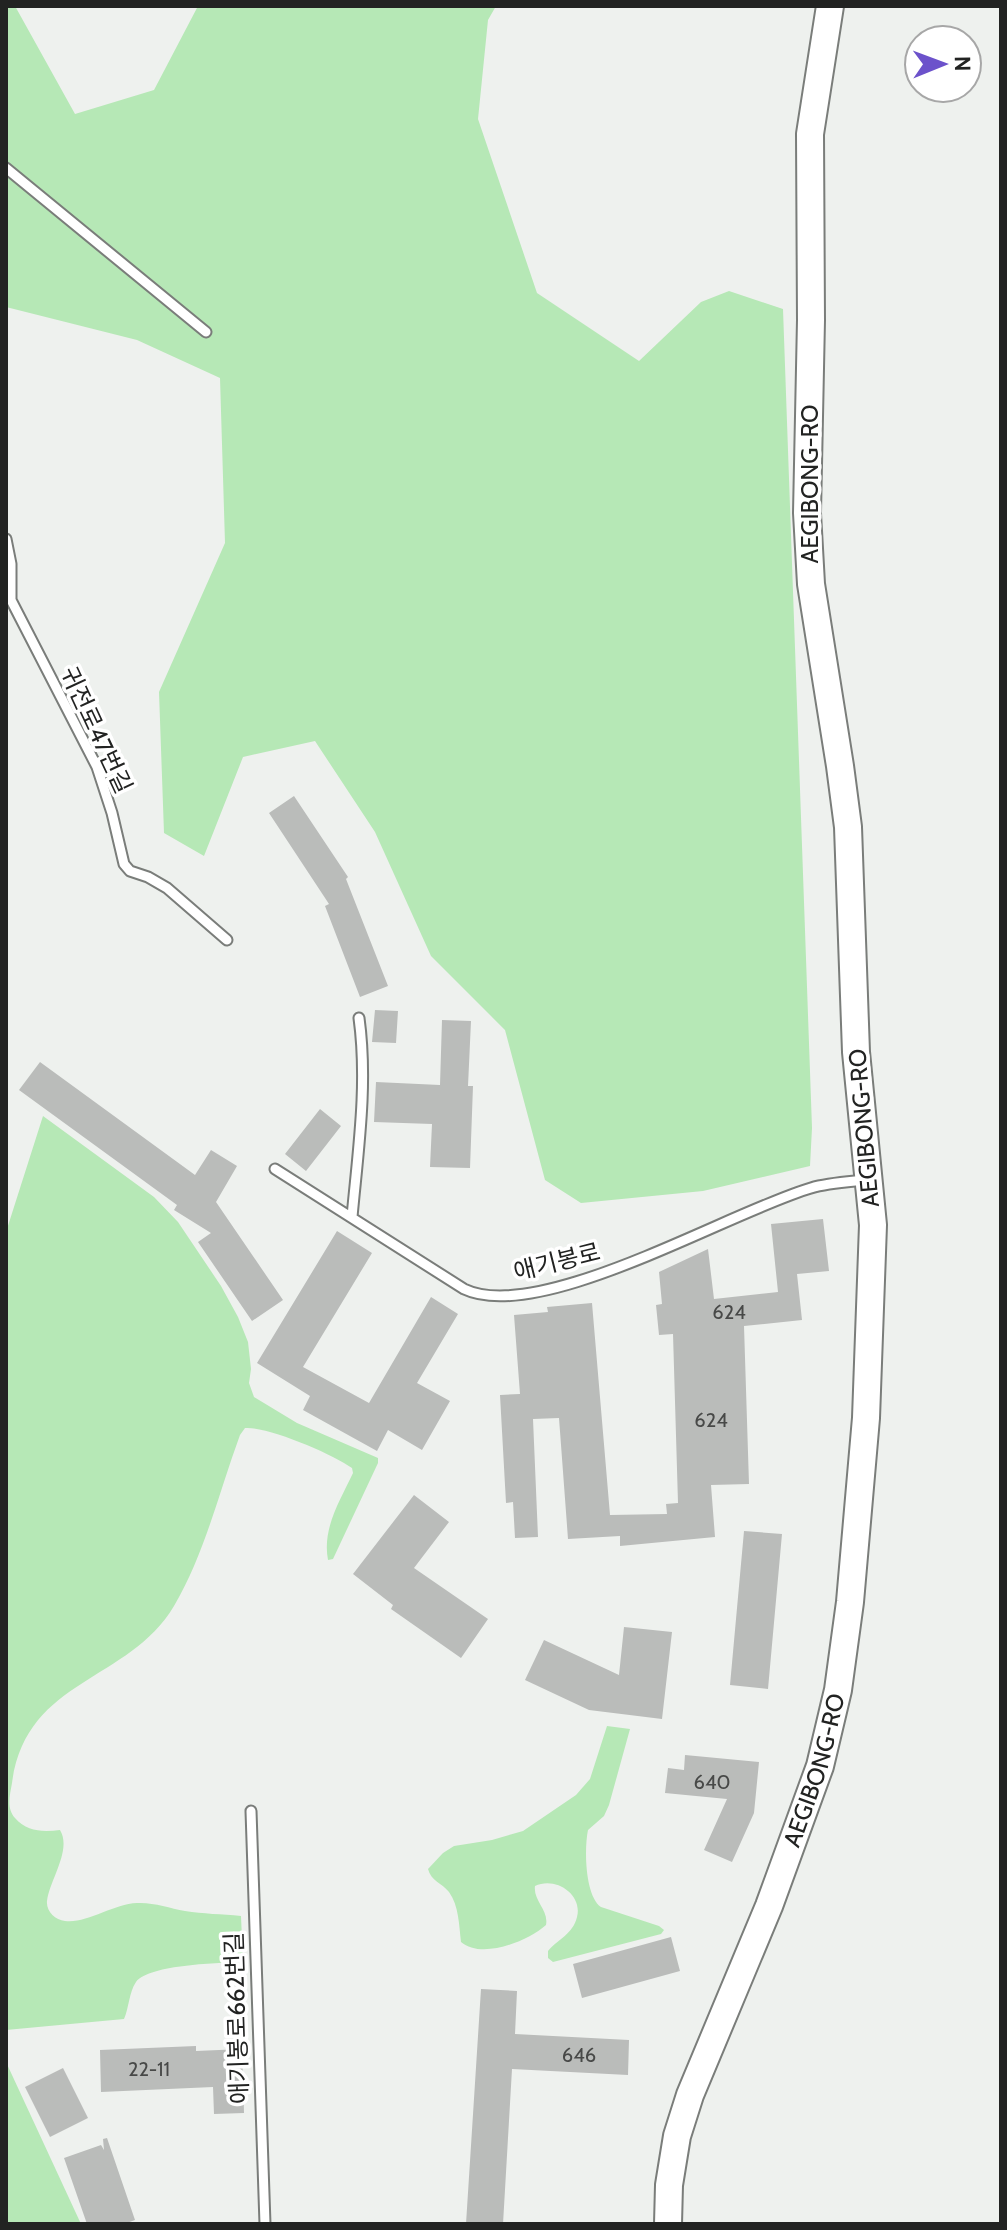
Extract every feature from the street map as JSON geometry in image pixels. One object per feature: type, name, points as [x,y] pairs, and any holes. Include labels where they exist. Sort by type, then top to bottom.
[{"type":"main road","name":"AEGIBONG-RO","points":[[668,2224],[669,2185],[677,2136],[690,2095],[769,1906],[815,1780],[838,1690],[850,1602],[866,1418],[873,1225],[856,1052],[848,827],[811,584],[807,513],[811,320],[810,134],[830,6]]},
{"type":"lane","points":[[6,168],[206,332]]},
{"type":"lane","name":"귀전로47번길","points":[[6,539],[11,564],[11,600],[97,767],[124,864],[130,871],[167,888],[227,940]]},
{"type":"lane","points":[[352,1217],[363,1079],[359,1018]]},
{"type":"lane","name":"애기봉로","points":[[275,1169],[464,1289],[476,1295],[490,1296],[535,1293],[595,1276],[811,1188],[869,1180]]},
{"type":"lane","name":"애기봉로662번길","points":[[251,1811],[265,2224]]},
{"type":"green space","points":[[6,6],[15,6],[75,114],[154,90],[198,6],[496,6],[488,20],[478,119],[537,293],[639,361],[701,302],[729,291],[783,309],[812,1128],[810,1166],[703,1191],[581,1203],[545,1180],[505,1030],[431,956],[375,832],[315,741],[243,757],[204,856],[164,833],[159,692],[225,543],[220,378],[137,340],[6,307]]},
{"type":"green space","points":[[43,1116],[154,1197],[178,1222],[238,1317],[248,1342],[249,1383],[254,1397],[297,1423],[378,1458],[378,1463],[333,1559],[328,1560],[330,1526],[353,1473],[352,1468],[300,1442],[268,1431],[245,1428],[203,1544],[174,1606],[154,1631],[131,1651],[57,1701],[37,1722],[21,1748],[10,1797],[12,1814],[30,1828],[60,1830],[63,1838],[62,1855],[47,1901],[52,1914],[61,1920],[73,1921],[128,1904],[143,1903],[192,1912],[241,1916],[243,1962],[170,1968],[144,1976],[134,1986],[124,2019],[6,2030],[6,1232]]},
{"type":"green space","points":[[607,1726],[630,1729],[609,1805],[604,1816],[588,1830],[586,1860],[589,1883],[601,1907],[664,1930],[661,1934],[553,1962],[548,1958],[548,1951],[572,1928],[578,1909],[572,1894],[551,1883],[535,1886],[546,1920],[546,1925],[538,1931],[517,1942],[492,1949],[470,1947],[461,1942],[455,1903],[428,1869],[454,1846],[523,1831],[576,1795],[590,1779]]},
{"type":"green space","points":[[6,2062],[81,2224],[6,2224]]},
{"type":"building","points":[[294,796],[348,877],[346,879],[388,986],[360,997],[325,906],[329,904],[269,813]]},
{"type":"building","points":[[375,1010],[398,1011],[396,1043],[372,1042]]},
{"type":"building","points":[[442,1020],[471,1021],[468,1086],[473,1086],[470,1168],[430,1167],[432,1124],[374,1122],[376,1082],[440,1085]]},
{"type":"building","points":[[40,1062],[195,1175],[211,1150],[237,1166],[216,1202],[283,1300],[252,1321],[198,1242],[211,1233],[174,1210],[177,1205],[19,1090]]},
{"type":"building","points":[[320,1109],[341,1126],[306,1171],[285,1154]]},
{"type":"building","points":[[823,1219],[829,1271],[797,1274],[802,1320],[744,1326],[749,1484],[711,1485],[715,1537],[620,1546],[620,1536],[568,1539],[559,1418],[533,1419],[538,1537],[515,1538],[513,1502],[506,1503],[500,1395],[520,1394],[514,1315],[548,1312],[547,1307],[592,1303],[610,1515],[667,1514],[666,1504],[678,1503],[673,1334],[659,1335],[656,1305],[662,1304],[659,1272],[708,1249],[714,1299],[778,1292],[771,1224]]},
{"type":"building","points":[[337,1231],[372,1253],[303,1367],[369,1403],[431,1297],[458,1314],[417,1383],[450,1401],[422,1450],[388,1430],[377,1451],[303,1410],[310,1396],[257,1363]]},
{"type":"building","points":[[414,1495],[449,1522],[414,1568],[488,1619],[461,1658],[391,1609],[393,1605],[353,1574]]},
{"type":"building","points":[[744,1531],[782,1534],[768,1689],[730,1685]]},
{"type":"building","points":[[624,1627],[672,1632],[662,1719],[589,1710],[525,1680],[544,1640],[619,1675]]},
{"type":"building","points":[[685,1755],[759,1762],[754,1813],[732,1862],[704,1850],[727,1799],[665,1793],[668,1768],[684,1770]]},
{"type":"building","points":[[671,1937],[680,1971],[582,1998],[573,1964]]},
{"type":"building","points":[[481,1989],[517,1991],[515,2034],[629,2040],[628,2075],[512,2069],[503,2224],[466,2224]]},
{"type":"building","points":[[196,2046],[196,2051],[242,2049],[244,2113],[214,2114],[213,2087],[101,2092],[100,2050]]},
{"type":"building","points":[[63,2068],[88,2118],[50,2137],[25,2087]]},
{"type":"building","points":[[107,2138],[135,2220],[124,2224],[87,2224],[64,2158],[101,2145],[104,2150],[103,2139]]}]
